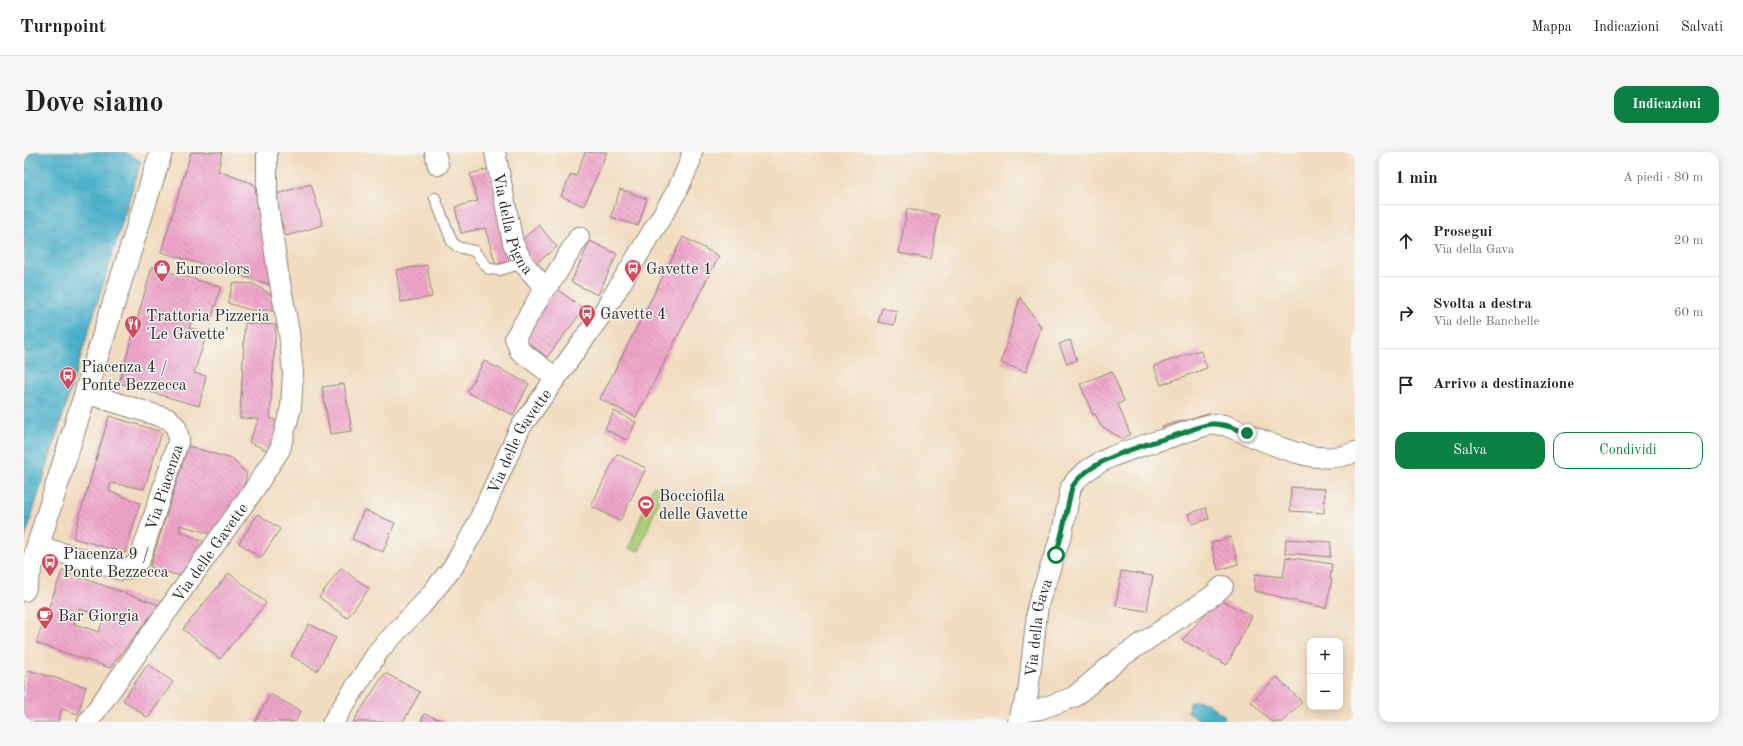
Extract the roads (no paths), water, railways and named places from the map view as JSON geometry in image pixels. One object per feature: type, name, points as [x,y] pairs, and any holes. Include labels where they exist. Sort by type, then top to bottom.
[{"type":"main road","points":[[24,590],[161,152]]},
{"type":"street","name":"Via delle Gavette","points":[[88,722],[253,491],[280,448],[291,407],[293,373],[289,332],[267,200],[267,152]]},
{"type":"street","name":"Via delle Gavette","points":[[333,722],[380,649],[422,605],[453,568],[475,529],[520,428],[604,311],[677,191],[690,162],[692,152]]},
{"type":"street","name":"Via della Pigna","points":[[495,153],[513,244],[524,263],[545,288]]},
{"type":"street","points":[[556,378],[520,351],[515,338],[545,288],[554,279],[579,237]]},
{"type":"street","name":"Via Piacenza","points":[[38,546],[121,570],[133,568],[140,559],[179,439],[176,427],[169,419],[85,393]]},
{"type":"street","name":"Via della Gava","points":[[1019,717],[1028,694],[1038,604],[1062,533],[1072,487],[1076,480],[1083,474],[1114,456],[1212,424],[1224,425],[1298,454],[1311,457],[1336,456],[1355,452]]},
{"type":"street","points":[[1019,717],[1074,697],[1120,658],[1212,596],[1223,586]]},
{"type":"lane","points":[[435,198],[452,242],[458,247],[474,251],[489,269],[500,270],[524,263]]},
{"type":"water","points":[[24,152],[125,152],[141,161],[24,541]]},
{"type":"water","points":[[1199,700],[1207,703],[1225,716],[1221,722],[1203,721],[1188,712],[1189,703]]},
{"type":"place","name":"Eurocolors","points":[[162,283]]},
{"type":"place","name":"Gavette 1","points":[[633,283]]},
{"type":"place","name":"Gavette 4","points":[[587,328]]},
{"type":"place","name":"Trattoria Pizzeria 'Le Gavette'","points":[[133,339]]},
{"type":"place","name":"Piacenza 4 / Ponte Bezzecca","points":[[68,390]]},
{"type":"place","name":"Bocciofila delle Gavette","points":[[646,519]]},
{"type":"place","name":"Piacenza 9 / Ponte Bezzecca","points":[[50,577]]},
{"type":"place","name":"Bar Giorgia","points":[[45,630]]}]
